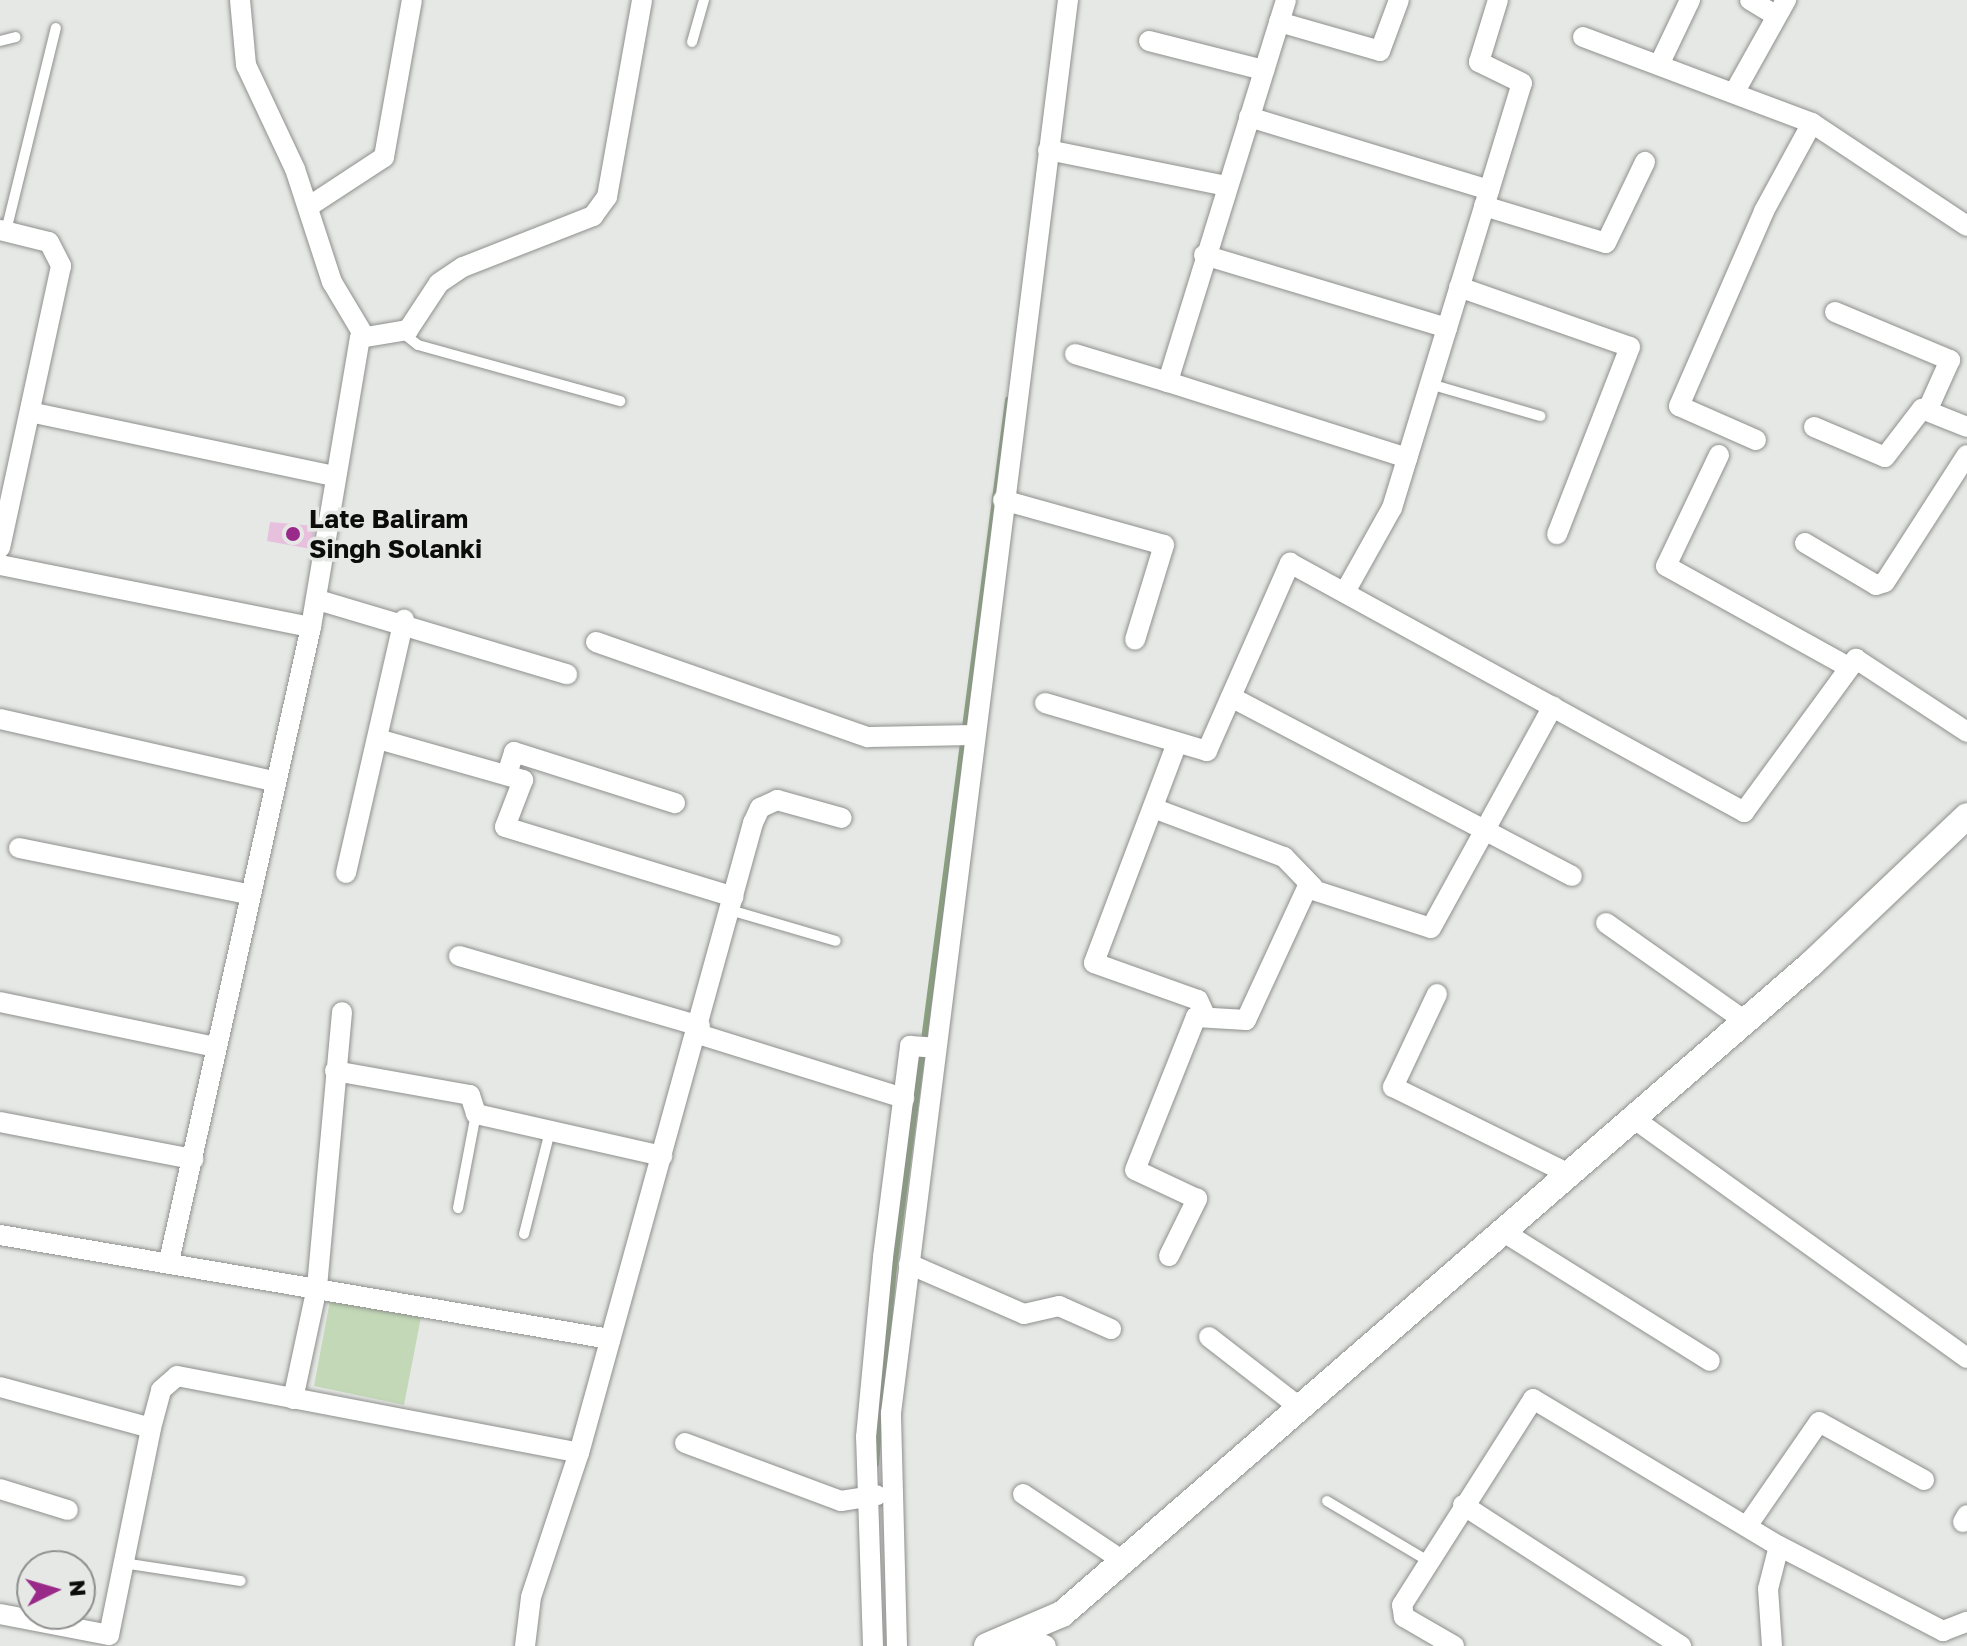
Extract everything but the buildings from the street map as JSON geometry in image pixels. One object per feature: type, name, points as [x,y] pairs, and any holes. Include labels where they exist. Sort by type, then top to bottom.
[{"type":"street","points":[[169,1261],[247,894],[318,600],[335,476],[363,334],[337,294],[308,207],[246,65],[240,0]]},
{"type":"street","points":[[308,207],[384,157],[412,0]]},
{"type":"street","points":[[363,334],[403,333],[449,275],[584,222],[607,197],[642,0]]},
{"type":"street","points":[[873,1646],[880,1495],[909,1264],[926,1046],[965,734],[1003,500],[1068,0]]},
{"type":"street","points":[[1168,382],[1204,255],[1286,0]]},
{"type":"street","points":[[1279,22],[1380,51],[1399,0]]},
{"type":"street","points":[[1345,592],[1392,508],[1522,83],[1479,62],[1498,0]]},
{"type":"street","points":[[1659,65],[1690,0]]},
{"type":"street","points":[[1734,93],[1780,8],[1750,0]]},
{"type":"street","points":[[1583,37],[1812,123],[1967,226]]},
{"type":"street","points":[[1149,41],[1264,70]]},
{"type":"street","points":[[1249,117],[1486,198],[1606,243],[1645,162]]},
{"type":"street","points":[[1756,440],[1679,406],[1764,211],[1812,123]]},
{"type":"street","points":[[1048,150],[1226,186]]},
{"type":"street","points":[[0,547],[61,257],[49,242],[3,230]]},
{"type":"street","points":[[1204,255],[1447,328]]},
{"type":"street","points":[[1459,287],[1630,347],[1557,534]]},
{"type":"street","points":[[1835,312],[1950,360],[1928,409]]},
{"type":"street","points":[[1075,354],[1407,458]]},
{"type":"street","points":[[1814,427],[1885,457],[1917,412],[1928,409],[1967,427]]},
{"type":"street","points":[[30,412],[335,476]]},
{"type":"street","points":[[1719,455],[1666,566],[1848,667]]},
{"type":"street","points":[[1805,543],[1876,585],[1885,582],[1967,455]]},
{"type":"street","points":[[1003,500],[1164,545],[1135,640]]},
{"type":"street","points":[[1045,703],[1207,751],[1290,563],[1748,813],[1848,667],[1859,661],[1967,732]]},
{"type":"street","points":[[0,565],[311,627]]},
{"type":"street","points":[[318,600],[404,620],[567,674]]},
{"type":"street","points":[[346,873],[404,620]]},
{"type":"street","points":[[596,642],[868,737],[965,734]]},
{"type":"street","points":[[1231,697],[1572,876]]},
{"type":"street","points":[[1153,808],[1284,857],[1313,887],[1417,929],[1431,928],[1553,706]]},
{"type":"street","points":[[0,719],[274,781]]},
{"type":"street","points":[[378,739],[523,780],[505,827],[732,904]]},
{"type":"street","points":[[1169,1256],[1197,1199],[1135,1170],[1204,1013],[1198,1000],[1094,963],[1177,743]]},
{"type":"street","points":[[507,774],[514,752],[675,803]]},
{"type":"street","points":[[525,1646],[531,1597],[579,1453],[760,808],[777,800],[842,818]]},
{"type":"street","points":[[987,1646],[1062,1614],[1745,1021],[1967,816]]},
{"type":"street","points":[[19,848],[247,894]]},
{"type":"street","points":[[1204,1013],[1246,1020],[1313,887]]},
{"type":"street","points":[[1606,923],[1745,1021]]},
{"type":"street","points":[[459,956],[699,1030],[904,1098]]},
{"type":"street","points":[[1437,994],[1393,1087],[1569,1174]]},
{"type":"street","points":[[0,1002],[216,1047]]},
{"type":"street","points":[[293,1399],[317,1287],[342,1012]]},
{"type":"street","points":[[897,1646],[880,1495],[875,1345],[904,1098],[926,1046]]},
{"type":"street","points":[[335,1071],[470,1095],[476,1114],[662,1156]]},
{"type":"street","points":[[1633,1118],[1967,1358]]},
{"type":"street","points":[[0,1122],[193,1159]]},
{"type":"street","points":[[1502,1231],[1710,1361]]},
{"type":"street","points":[[0,1235],[169,1261],[610,1339]]},
{"type":"street","points":[[909,1264],[1024,1314],[1059,1306],[1111,1329]]},
{"type":"street","points":[[1209,1337],[1298,1406]]},
{"type":"street","points":[[0,1614],[107,1636],[161,1390],[177,1376],[579,1453]]},
{"type":"street","points":[[0,1387],[151,1428]]},
{"type":"street","points":[[1454,1646],[1401,1611],[1428,1561],[1533,1399],[1779,1546],[1943,1631],[1961,1632]]},
{"type":"street","points":[[1747,1526],[1819,1422],[1924,1480]]},
{"type":"street","points":[[685,1443],[841,1501],[880,1495]]},
{"type":"street","points":[[0,1489],[68,1510]]},
{"type":"street","points":[[1023,1494],[1123,1561]]},
{"type":"street","points":[[1463,1505],[1681,1646]]},
{"type":"street","points":[[1772,1646],[1768,1589],[1779,1546]]},
{"type":"street","points":[[1017,1634],[1046,1646]]},
{"type":"lane","points":[[692,42],[704,0]]},
{"type":"lane","points":[[3,230],[56,28]]},
{"type":"lane","points":[[0,41],[16,37]]},
{"type":"lane","points":[[403,333],[418,345],[620,401]]},
{"type":"lane","points":[[1430,384],[1540,416]]},
{"type":"lane","points":[[732,904],[836,941]]},
{"type":"lane","points":[[458,1208],[476,1114]]},
{"type":"lane","points":[[524,1234],[550,1131]]},
{"type":"lane","points":[[1327,1501],[1428,1561]]},
{"type":"lane","points":[[123,1563],[241,1581]]},
{"type":"green space","points":[[330,1301],[421,1317],[404,1405],[314,1386]]},
{"type":"waterway","points":[[876,1464],[893,1276],[1008,400]]},
{"type":"place","name":"Late Baliram Singh Solanki","points":[[293,534]]}]
